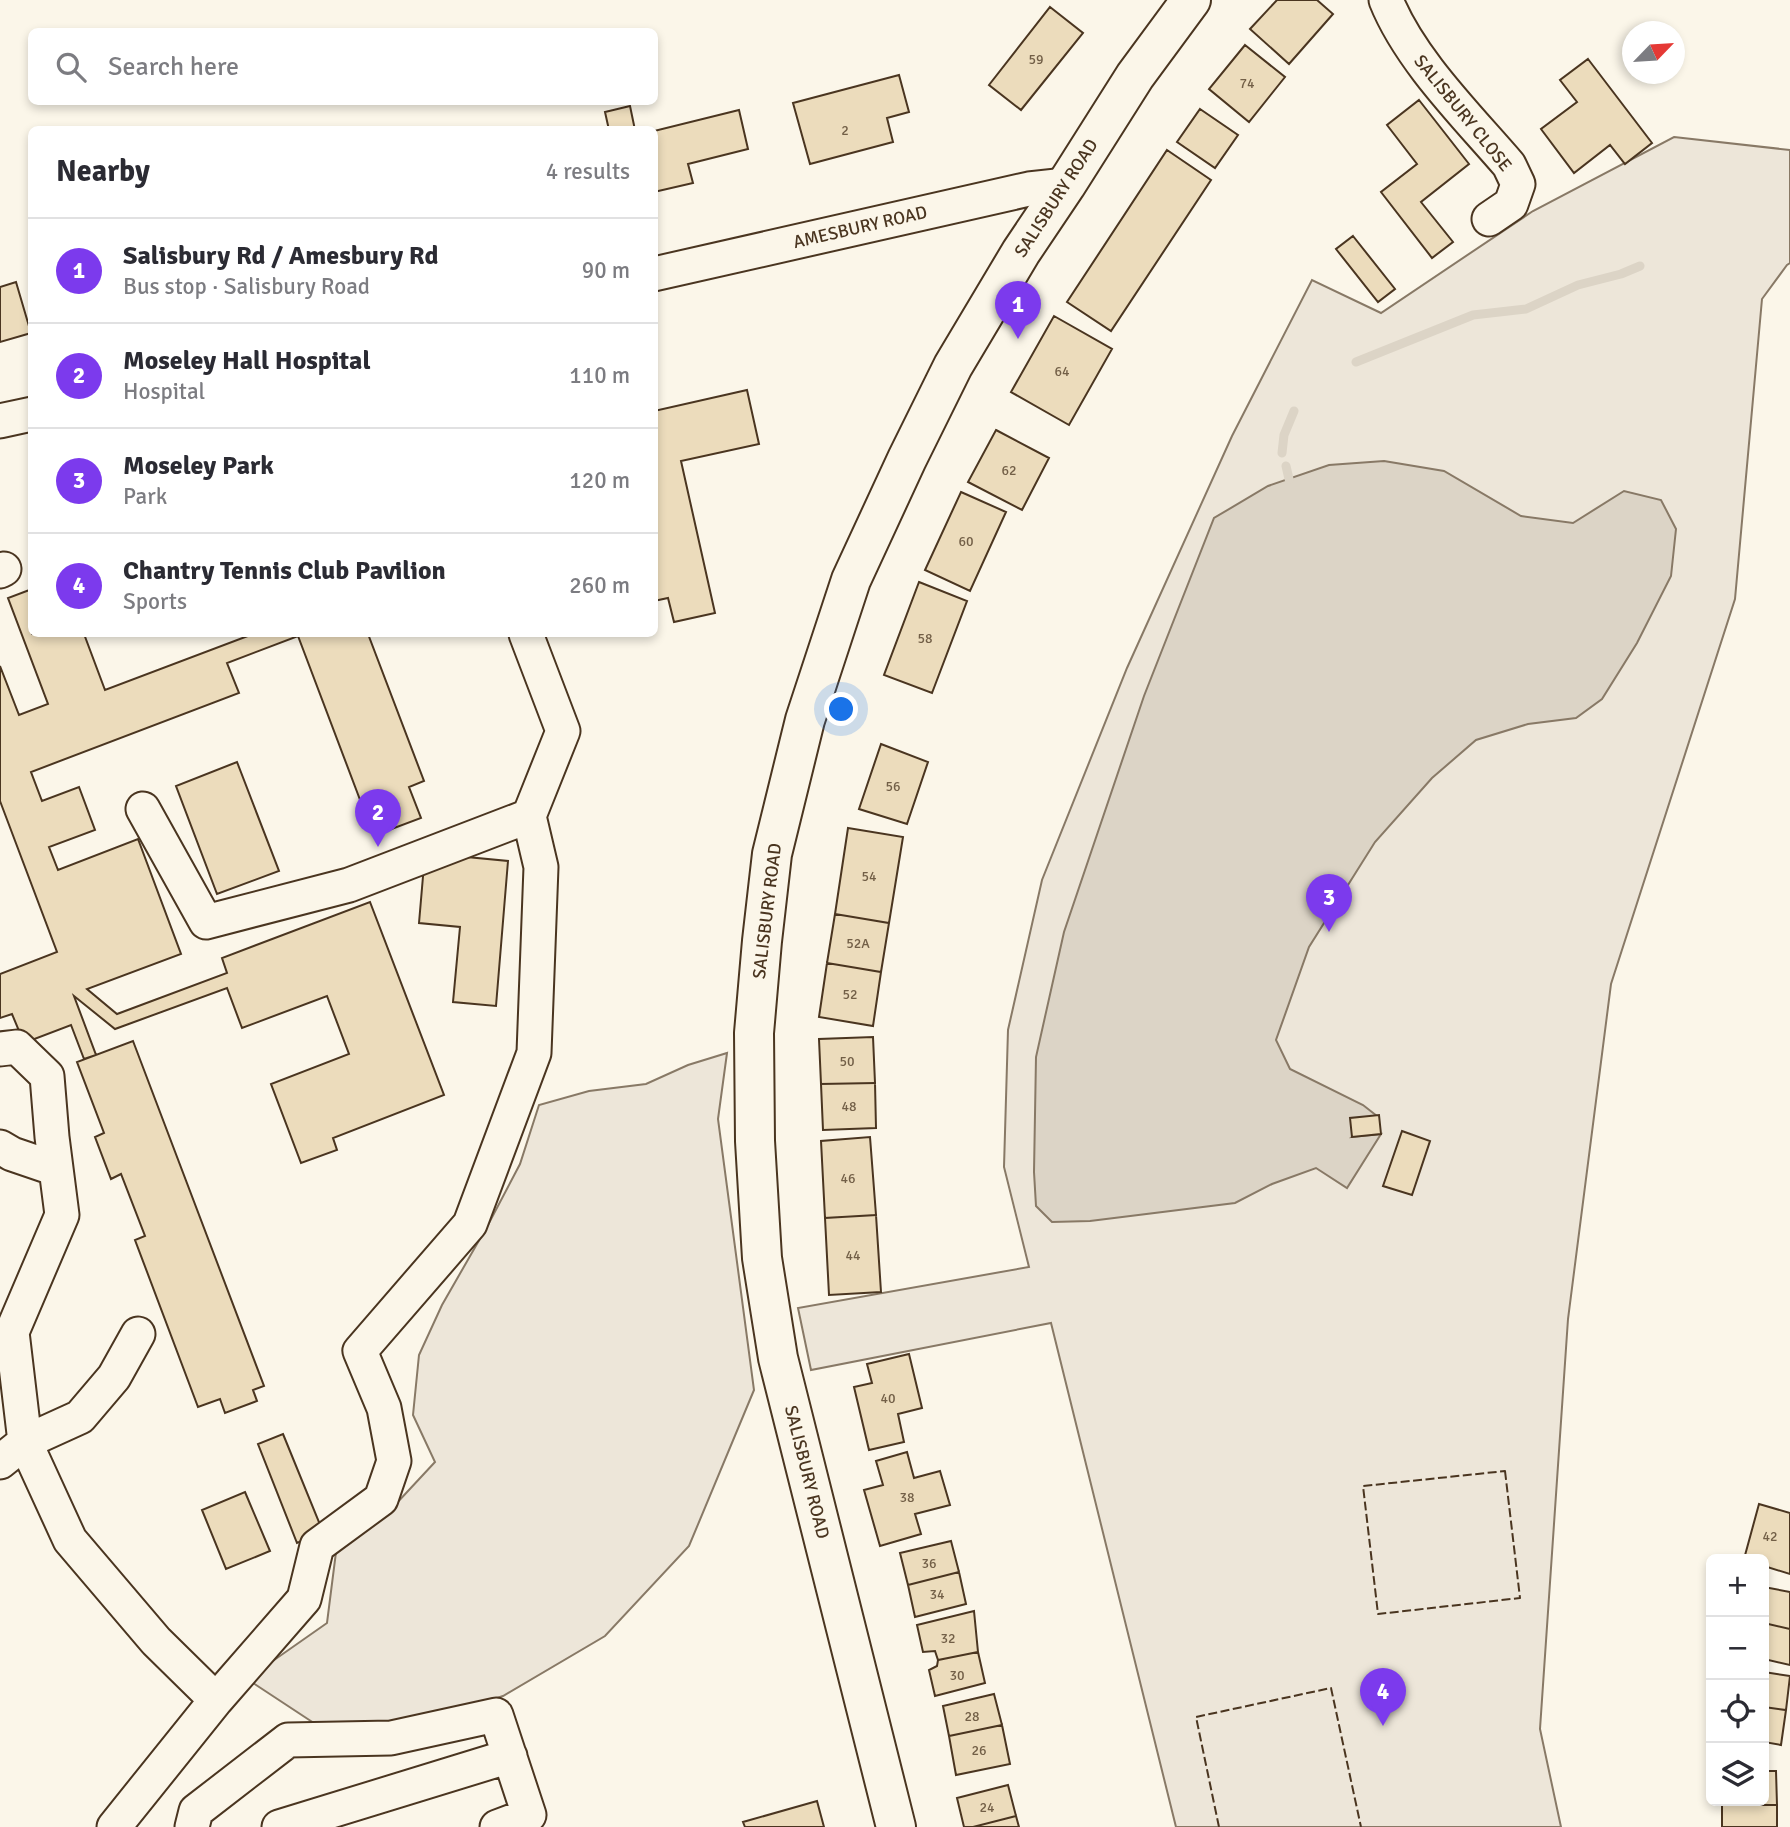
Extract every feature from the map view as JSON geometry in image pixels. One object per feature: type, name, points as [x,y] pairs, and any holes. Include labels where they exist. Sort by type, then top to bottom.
[{"type":"main road","name":"SALISBURY ROAD","points":[[896,1827],[778,1358],[762,1258],[755,1141],[754,1033],[772,855],[805,720],[851,580],[907,459],[953,366],[1021,252],[1135,76],[1191,0]]},
{"type":"street","name":"SALISBURY CLOSE","points":[[1386,0],[1393,19],[1422,63],[1509,165],[1518,184],[1511,204],[1489,219]]},
{"type":"street","name":"AMESBURY ROAD","points":[[658,273],[1029,189],[1066,185]]},
{"type":"street","points":[[0,421],[28,415]]},
{"type":"street","points":[[114,1827],[216,1700],[304,1599],[317,1546],[381,1499],[394,1461],[384,1408],[360,1350],[470,1224],[534,1052],[541,867],[529,816],[563,731],[527,637]]},
{"type":"street","points":[[143,809],[206,922],[349,885],[529,816]]},
{"type":"street","points":[[0,1049],[17,1047],[47,1076],[62,1215],[12,1332],[25,1442],[70,1539],[156,1642],[216,1700]]},
{"type":"street","points":[[0,1147],[12,1154],[56,1169]]},
{"type":"street","points":[[0,1462],[25,1442],[80,1416],[114,1377],[138,1334]]},
{"type":"street","points":[[153,1778],[194,1820],[288,1740],[391,1738],[496,1715],[529,1815],[497,1827]]},
{"type":"street","points":[[279,1827],[510,1756]]},
{"type":"shaded area","points":[[1674,137],[1790,150],[1790,263],[1762,299],[1735,599],[1611,984],[1568,1319],[1540,1729],[1561,1827],[1176,1827],[1051,1323],[811,1370],[798,1308],[1029,1267],[1004,1167],[1008,1030],[1042,880],[1127,668],[1232,436],[1312,280],[1381,313],[1533,211]]},
{"type":"shaded area","points":[[1384,461],[1444,471],[1521,516],[1573,523],[1624,491],[1661,500],[1676,529],[1671,576],[1637,643],[1602,699],[1576,718],[1528,724],[1476,740],[1432,778],[1375,842],[1309,947],[1276,1040],[1290,1069],[1363,1105],[1377,1116],[1352,1137],[1381,1134],[1347,1188],[1316,1168],[1272,1184],[1235,1203],[1090,1221],[1052,1222],[1036,1206],[1036,1057],[1064,932],[1144,696],[1214,518],[1268,486],[1329,465]]},
{"type":"shaded area","points":[[727,1053],[718,1119],[754,1390],[689,1546],[605,1636],[503,1696],[426,1721],[323,1729],[247,1679],[327,1623],[336,1552],[395,1505],[435,1462],[413,1415],[419,1355],[442,1305],[520,1164],[539,1105],[589,1091],[646,1084],[688,1065]]},
{"type":"building","points":[[1277,0],[1317,0],[1333,14],[1289,64],[1250,29]]},
{"type":"building","points":[[1050,7],[1083,33],[1021,110],[989,85]]},
{"type":"building","points":[[1245,45],[1285,77],[1249,122],[1209,89]]},
{"type":"building","points":[[1588,59],[1652,143],[1625,164],[1610,145],[1574,173],[1541,129],[1577,102],[1560,80]]},
{"type":"building","points":[[899,75],[909,112],[887,118],[893,142],[810,164],[793,103]]},
{"type":"building","points":[[1419,100],[1469,164],[1421,202],[1453,242],[1432,258],[1381,192],[1417,164],[1387,125]]},
{"type":"building","points":[[630,106],[634,126],[608,126],[605,112]]},
{"type":"building","points":[[1200,109],[1238,135],[1215,168],[1177,142]]},
{"type":"building","points":[[739,110],[748,149],[688,164],[693,183],[658,191],[658,130]]},
{"type":"building","points":[[1167,150],[1211,180],[1111,331],[1067,302]]},
{"type":"building","points":[[1353,236],[1395,289],[1378,302],[1336,249]]},
{"type":"building","points":[[16,282],[28,323],[28,334],[0,342],[0,287]]},
{"type":"building","points":[[1054,316],[1112,349],[1069,425],[1011,392]]},
{"type":"building","points":[[747,390],[759,444],[681,461],[715,613],[674,622],[668,598],[658,600],[658,410]]},
{"type":"building","points":[[996,430],[1049,458],[1022,510],[968,482]]},
{"type":"building","points":[[961,492],[1006,512],[970,591],[925,570]]},
{"type":"building","points":[[919,582],[967,601],[932,693],[884,675]]},
{"type":"building","points":[[28,590],[28,637],[85,637],[105,690],[245,637],[295,637],[227,663],[239,693],[31,772],[42,801],[79,787],[95,830],[49,847],[58,870],[138,839],[181,954],[87,989],[117,1014],[227,973],[222,958],[370,902],[444,1095],[333,1138],[337,1150],[301,1163],[271,1084],[349,1054],[327,996],[242,1028],[227,988],[115,1029],[74,996],[96,1055],[84,1059],[71,1025],[24,1043],[12,1014],[0,1018],[0,974],[57,952],[0,801],[0,666],[19,715],[48,704],[8,598]]},
{"type":"building","points":[[298,637],[369,637],[424,781],[409,787],[421,818],[389,830],[378,799],[362,805]]},
{"type":"building","points":[[881,744],[928,762],[907,824],[859,809]]},
{"type":"building","points":[[237,762],[279,871],[217,894],[176,786]]},
{"type":"building","points":[[848,828],[903,837],[889,923],[835,914]]},
{"type":"building","points":[[425,853],[508,861],[496,1006],[453,1002],[460,927],[419,923]]},
{"type":"building","points":[[835,914],[889,923],[881,972],[827,963]]},
{"type":"building","points":[[827,963],[881,972],[873,1026],[819,1017]]},
{"type":"building","points":[[873,1037],[875,1083],[821,1084],[819,1039]]},
{"type":"building","points":[[133,1041],[264,1386],[253,1390],[257,1401],[225,1413],[220,1399],[198,1407],[135,1240],[145,1236],[121,1174],[111,1179],[95,1137],[104,1133],[77,1062]]},
{"type":"building","points":[[875,1083],[876,1128],[823,1130],[821,1084]]},
{"type":"building","points":[[1379,1115],[1381,1134],[1352,1137],[1350,1118]]},
{"type":"building","points":[[1402,1131],[1430,1141],[1412,1195],[1383,1186]]},
{"type":"building","points":[[870,1137],[876,1215],[825,1218],[821,1141]]},
{"type":"building","points":[[876,1215],[881,1292],[829,1295],[825,1218]]},
{"type":"building","points":[[909,1354],[922,1408],[898,1414],[904,1442],[869,1450],[854,1387],[872,1383],[867,1364]]},
{"type":"building","points":[[283,1434],[323,1532],[297,1543],[258,1444]]},
{"type":"building","points":[[907,1452],[914,1478],[940,1471],[950,1505],[915,1514],[921,1534],[880,1546],[864,1490],[883,1485],[876,1461]]},
{"type":"building","points":[[245,1492],[270,1551],[226,1569],[202,1510]]},
{"type":"building","points":[[1759,1504],[1790,1513],[1790,1574],[1769,1568],[1769,1554],[1745,1554]]},
{"type":"building","points":[[951,1541],[959,1572],[908,1585],[900,1553]]},
{"type":"building","points":[[959,1572],[966,1604],[915,1617],[908,1585]]},
{"type":"building","points":[[1769,1588],[1790,1592],[1790,1629],[1769,1624]]},
{"type":"building","points":[[974,1611],[978,1652],[938,1660],[935,1651],[923,1652],[917,1625]]},
{"type":"building","points":[[1769,1624],[1790,1629],[1790,1665],[1769,1660]]},
{"type":"building","points":[[978,1652],[985,1683],[935,1696],[929,1670],[937,1666],[938,1660]]},
{"type":"building","points":[[1769,1673],[1790,1676],[1786,1710],[1769,1708]]},
{"type":"building","points":[[994,1694],[1002,1725],[949,1736],[943,1706]]},
{"type":"building","points":[[1769,1708],[1786,1710],[1781,1745],[1769,1743]]},
{"type":"building","points":[[1002,1725],[1010,1764],[956,1775],[949,1736]]},
{"type":"building","points":[[1769,1771],[1776,1771],[1777,1805],[1769,1805]]},
{"type":"building","points":[[1008,1785],[1016,1816],[964,1827],[957,1798]]},
{"type":"building","points":[[817,1801],[824,1827],[745,1827],[743,1822]]},
{"type":"building","points":[[1777,1805],[1777,1827],[1722,1827],[1722,1806]]},
{"type":"building","points":[[1016,1816],[1019,1827],[973,1827]]},
{"type":"waterway","points":[[1356,362],[1473,315],[1526,309],[1578,285],[1640,266]]},
{"type":"waterway","points":[[1282,453],[1284,435],[1294,411]]},
{"type":"waterway","points":[[1286,466],[1289,479]]},
{"type":"fence","points":[[1505,1471],[1520,1598],[1378,1614],[1363,1486],[1505,1471]]},
{"type":"fence","points":[[1219,1827],[1196,1717],[1331,1688],[1361,1827]]},
{"type":"place","name":"Salisbury Rd / Amesbury Rd","points":[[1018,339]]},
{"type":"place","name":"Moseley Hall Hospital","points":[[378,847]]},
{"type":"place","name":"Moseley Park","points":[[1329,932]]},
{"type":"place","name":"Chantry Tennis Club Pavilion","points":[[1383,1726]]}]
